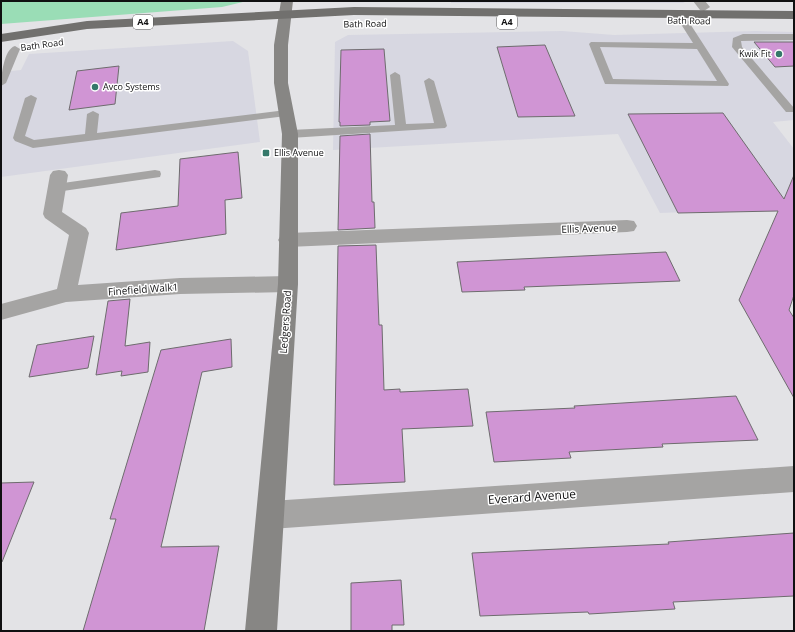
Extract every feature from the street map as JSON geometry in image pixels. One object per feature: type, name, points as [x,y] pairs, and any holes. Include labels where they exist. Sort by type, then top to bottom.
[{"type":"main road","name":"Bath Road","points":[[1,38],[87,26],[354,11],[704,7]]},
{"type":"main road","name":"A4","points":[[704,7],[794,15]]},
{"type":"main road","name":"Bath Road","points":[[177,33],[286,14],[356,24],[684,21],[794,24]]},
{"type":"main road","name":"Bath Road","points":[[1,51],[31,47]]},
{"type":"street","name":"Ledgers Road","points":[[261,631],[288,284],[290,134],[280,83],[286,14]]},
{"type":"street","points":[[58,182],[52,214],[79,233],[66,294]]},
{"type":"street","name":"Ellis Avenue","points":[[288,240],[627,226]]},
{"type":"street","name":"Finefield Walk1","points":[[1,312],[66,294],[180,286],[288,284]]},
{"type":"street","name":"Everard Avenue","points":[[271,515],[794,479]]},
{"type":"lane","points":[[684,21],[700,46],[724,84],[609,82],[594,44],[700,46]]},
{"type":"lane","points":[[790,110],[737,46],[736,40],[743,37],[794,37]]},
{"type":"lane","points":[[1,83],[15,49]]},
{"type":"lane","points":[[395,75],[401,128]]},
{"type":"lane","points":[[290,134],[441,126],[429,81]]},
{"type":"lane","points":[[31,98],[19,138],[33,144],[286,113]]},
{"type":"lane","points":[[91,136],[93,114]]},
{"type":"lane","points":[[58,182],[155,174]]},
{"type":"shaded area","points":[[451,1],[687,1],[683,3],[451,3]]},
{"type":"shaded area","points":[[562,31],[614,35],[756,31],[794,32],[794,120],[773,122],[794,149],[794,208],[660,213],[618,134],[333,150],[335,42],[348,35]]},
{"type":"shaded area","points":[[233,41],[248,51],[260,142],[1,177],[1,72],[21,70],[29,54]]},
{"type":"green space","points":[[1,1],[247,1],[222,7],[1,24]]},
{"type":"building","name":"Kwik Fit","points":[[754,42],[794,42],[794,66],[775,67]]},
{"type":"building","points":[[545,45],[575,116],[518,117],[497,47]]},
{"type":"building","points":[[384,49],[390,121],[370,122],[370,125],[340,126],[341,50]]},
{"type":"building","name":"Avco Systems","points":[[119,66],[115,104],[69,110],[77,71]]},
{"type":"building","points":[[723,113],[784,199],[794,175],[794,295],[789,310],[794,318],[794,398],[739,300],[778,211],[678,213],[628,114]]},
{"type":"building","points":[[370,134],[372,202],[374,202],[375,228],[338,230],[340,136]]},
{"type":"building","points":[[238,152],[242,198],[225,200],[226,234],[116,250],[121,213],[178,206],[180,159]]},
{"type":"building","points":[[376,245],[379,325],[382,325],[384,390],[400,389],[400,392],[468,389],[473,426],[402,429],[405,482],[334,485],[338,246]]},
{"type":"building","points":[[666,252],[680,281],[524,287],[525,290],[462,292],[457,262]]},
{"type":"building","points":[[130,299],[125,346],[150,342],[148,372],[121,376],[122,371],[96,375],[108,301]]},
{"type":"building","points":[[94,336],[88,368],[29,377],[37,345]]},
{"type":"building","points":[[231,339],[232,367],[202,372],[161,547],[219,546],[204,631],[83,631],[116,519],[110,519],[161,350]]},
{"type":"building","points":[[736,396],[758,440],[662,444],[663,447],[569,452],[571,458],[494,462],[486,412],[575,408],[574,406]]},
{"type":"building","points":[[34,482],[2,562],[1,483]]},
{"type":"building","points":[[794,533],[794,596],[673,602],[675,609],[589,614],[588,612],[480,616],[472,553],[669,544],[668,542]]},
{"type":"building","points":[[401,580],[404,625],[392,625],[392,631],[351,631],[351,583]]},
{"type":"place","name":"Kwik Fit","points":[[779,54]]},
{"type":"place","name":"Avco Systems","points":[[95,87]]},
{"type":"place","name":"Ellis Avenue","points":[[266,153]]}]
